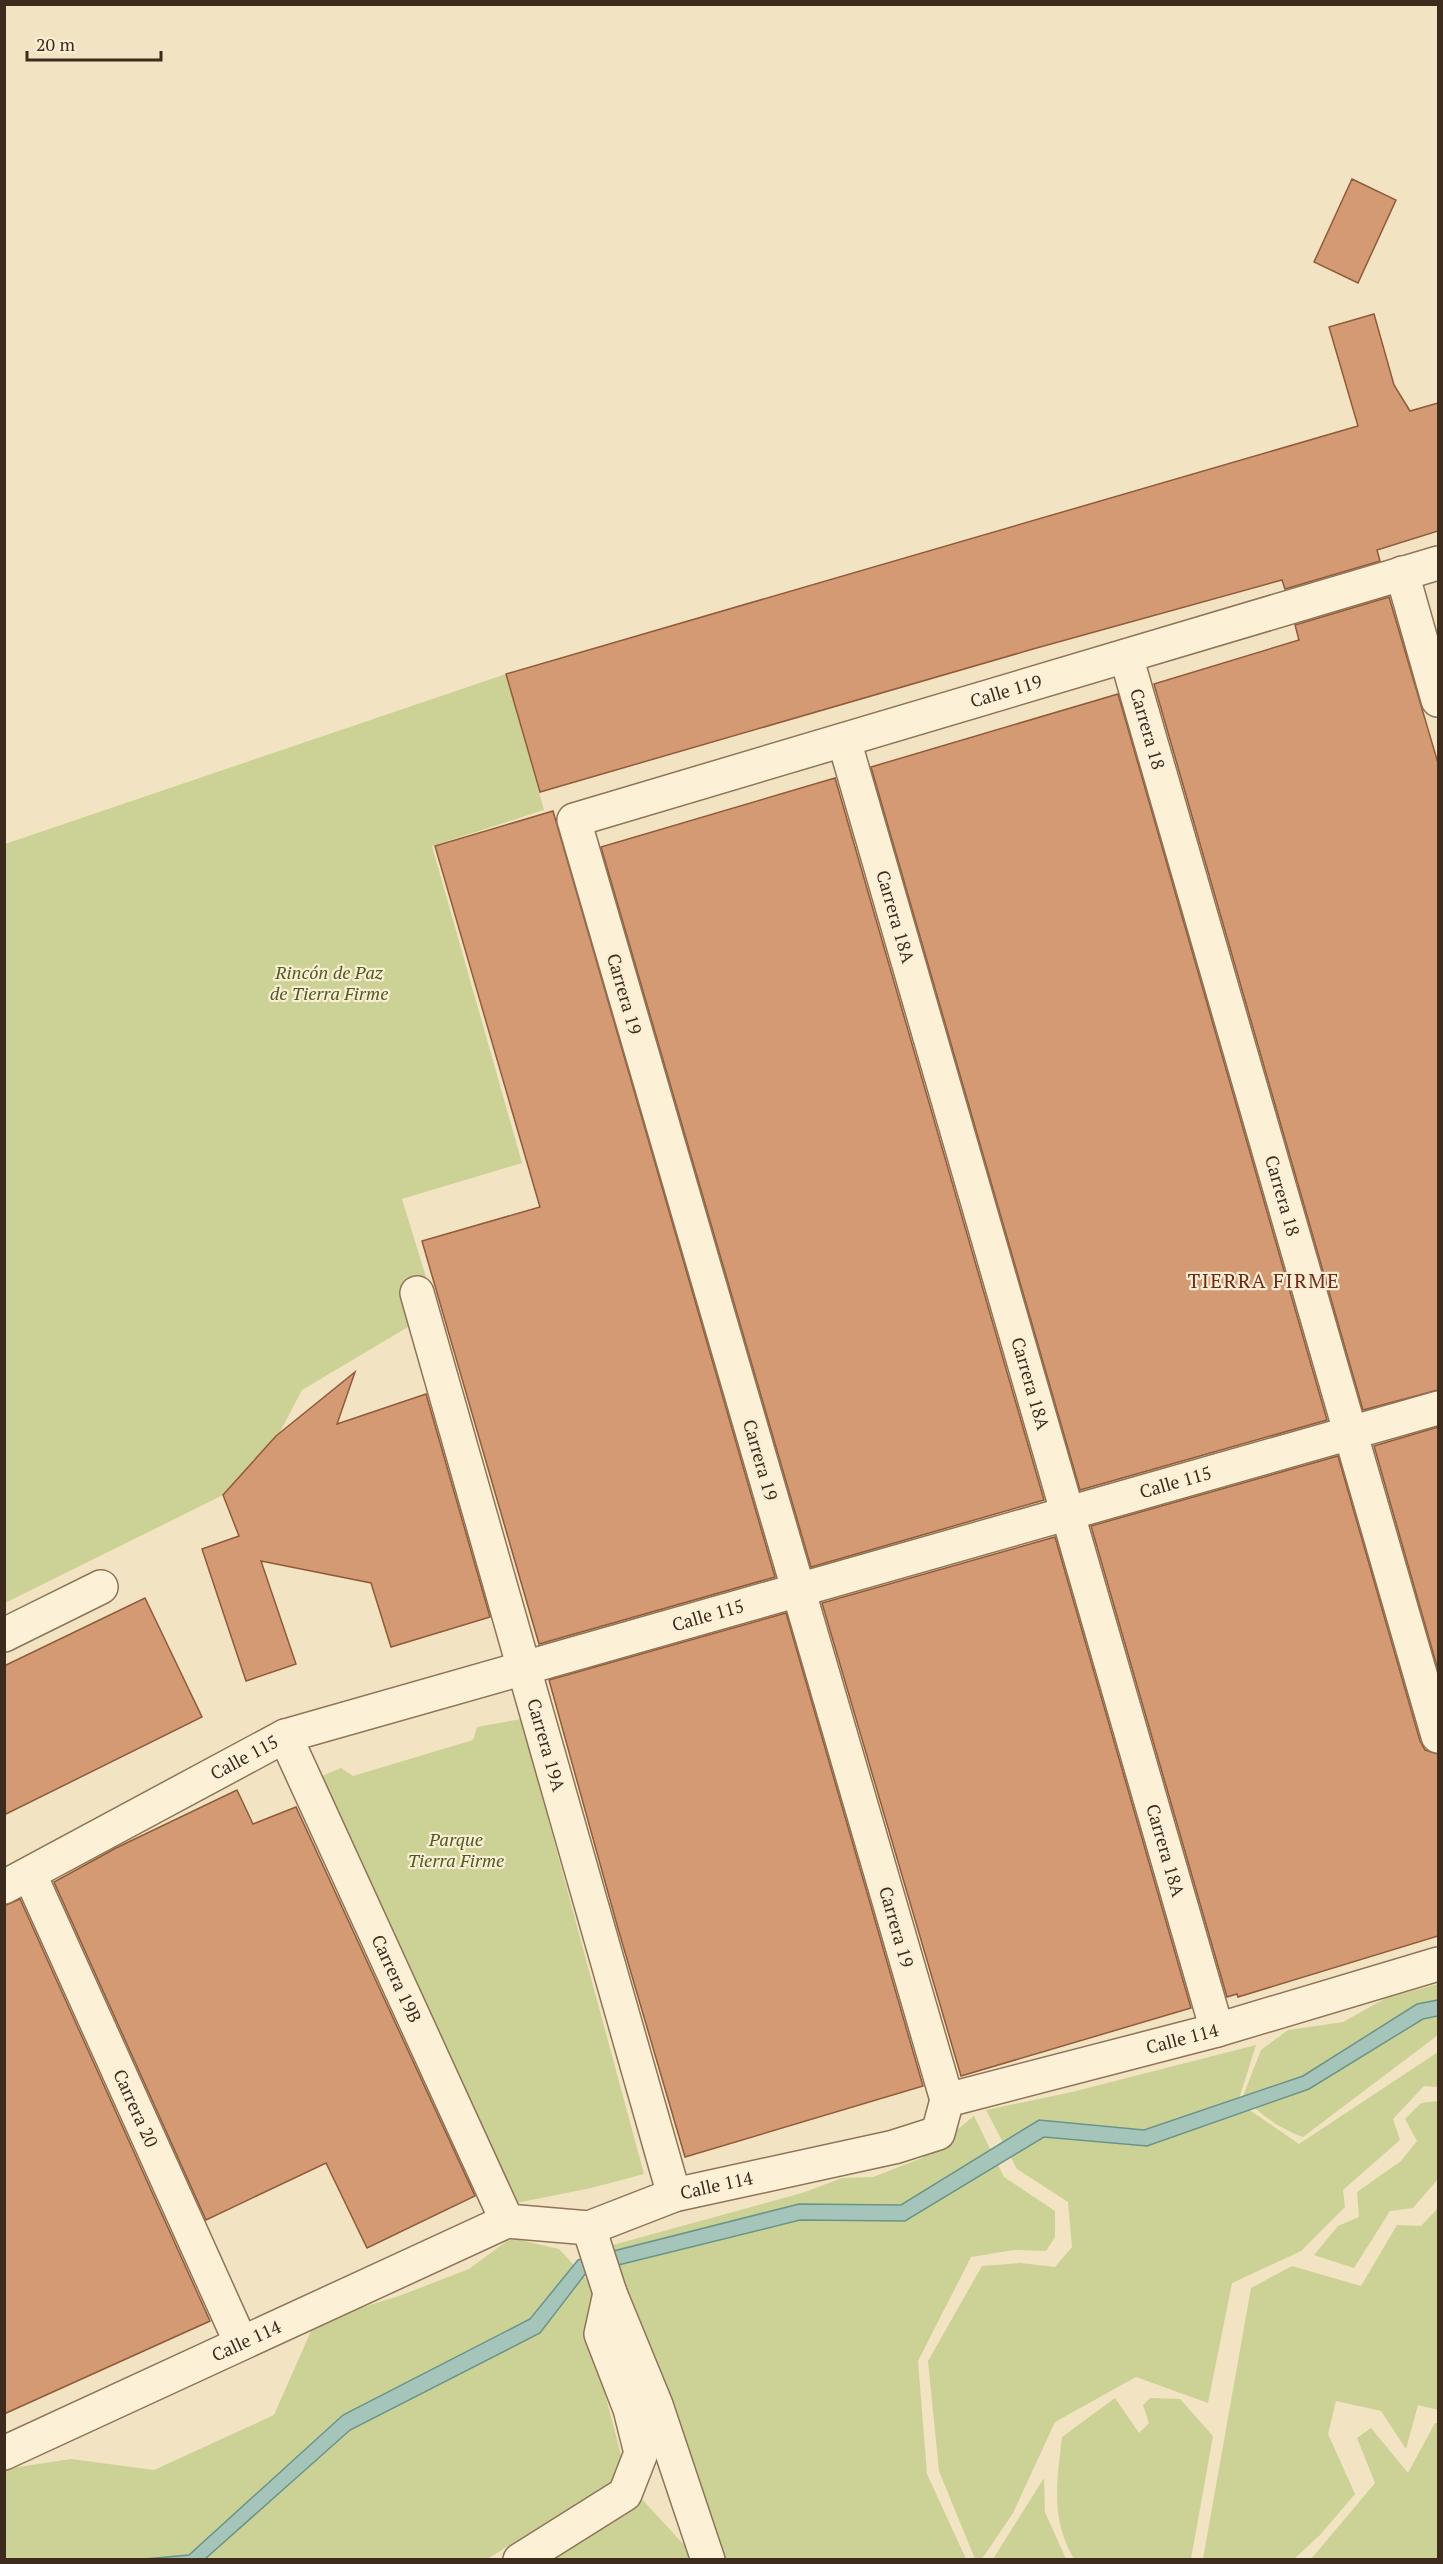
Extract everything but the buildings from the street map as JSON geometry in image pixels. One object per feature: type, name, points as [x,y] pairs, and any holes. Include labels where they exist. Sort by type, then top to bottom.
[{"type":"street","name":"Calle 119","points":[[574,820],[1438,563]]},
{"type":"street","points":[[1402,573],[1438,700]]},
{"type":"street","name":"Carrera 18","points":[[1126,656],[1438,1736]]},
{"type":"street","name":"Carrera 18A","points":[[844,740],[1217,2030]]},
{"type":"street","name":"Carrera 19","points":[[574,820],[947,2100]]},
{"type":"street","name":"Carrera 19A","points":[[417,1293],[674,2195]]},
{"type":"street","name":"Calle 115","points":[[17,1881],[285,1736],[1438,1408]]},
{"type":"street","points":[[4,1635],[101,1587]]},
{"type":"street","name":"Carrera 19B","points":[[285,1736],[507,2221]]},
{"type":"street","name":"Carrera 20","points":[[17,1881],[241,2343]]},
{"type":"street","name":"Calle 114","points":[[4,2452],[507,2221],[589,2228],[674,2195],[894,2147],[938,2133],[947,2100],[1217,2030],[1438,1964]]},
{"type":"street","points":[[589,2228],[610,2293],[656,2404],[708,2559]]},
{"type":"street","points":[[520,2559],[625,2494],[641,2453],[630,2409],[601,2334],[610,2293]]},
{"type":"green space","name":"Rincón de Paz de Tierra Firme","points":[[506,674],[544,810],[432,846],[522,1163],[402,1199],[430,1290],[413,1324],[302,1390],[259,1472],[223,1495],[5,1603],[5,844]]},
{"type":"green space","name":"Parque Tierra Firme","points":[[521,1719],[644,2174],[591,2188],[511,2204],[315,1779],[341,1768],[353,1776],[473,1740],[477,1727]]},
{"type":"green space","points":[[1438,1984],[1438,2035],[1303,2137],[1270,2120],[1243,2096],[1261,2050],[1288,2030],[1343,2022],[1386,1998]]},
{"type":"green space","points":[[1256,2045],[1238,2102],[1299,2144],[1438,2052],[1438,2087],[1424,2086],[1393,2119],[1400,2140],[1343,2190],[1345,2207],[1301,2251],[1232,2283],[1208,2403],[1136,2377],[1055,2422],[1013,2513],[982,2559],[975,2559],[939,2471],[928,2361],[982,2266],[1020,2263],[1055,2267],[1072,2247],[1068,2202],[1017,2169],[986,2110],[1072,2092]]},
{"type":"green space","points":[[1438,2101],[1438,2179],[1413,2208],[1390,2211],[1354,2268],[1314,2255],[1338,2226],[1359,2217],[1357,2192],[1401,2161],[1417,2141],[1405,2119],[1421,2103]]},
{"type":"green space","points":[[974,2116],[1004,2177],[1055,2211],[1055,2237],[1046,2251],[1014,2250],[971,2257],[918,2361],[927,2474],[966,2559],[719,2559],[609,2246],[802,2193],[842,2178],[873,2177],[922,2158]]},
{"type":"green space","points":[[1438,2208],[1438,2410],[1418,2405],[1406,2449],[1381,2411],[1336,2401],[1328,2434],[1355,2494],[1320,2535],[1294,2559],[1203,2559],[1251,2288],[1292,2266],[1361,2286],[1397,2225],[1421,2226]]},
{"type":"green space","points":[[511,2238],[559,2249],[591,2284],[598,2367],[626,2474],[487,2559],[5,2560],[5,2466],[12,2468],[71,2459],[154,2470],[274,2415],[315,2322],[399,2296],[469,2269]]},
{"type":"green space","points":[[1115,2398],[1139,2433],[1149,2423],[1143,2405],[1150,2398],[1180,2399],[1213,2436],[1191,2559],[1074,2559],[1066,2544],[1061,2529],[1057,2500],[1062,2437]]},
{"type":"green space","points":[[1435,2423],[1438,2423],[1438,2559],[1311,2559],[1375,2483],[1357,2438],[1371,2428],[1408,2473]]},
{"type":"green space","points":[[1044,2478],[1045,2512],[1066,2559],[993,2559]]},
{"type":"green space","points":[[640,2497],[697,2559],[546,2560]]},
{"type":"water","points":[[1438,2000],[1438,2016],[1423,2019],[1309,2089],[1147,2146],[1044,2137],[905,2221],[800,2220],[586,2273],[540,2333],[350,2430],[205,2559],[134,2560],[189,2555],[343,2415],[530,2319],[578,2260],[799,2204],[901,2205],[1039,2120],[1144,2130],[1303,2076],[1417,2004]]},
{"type":"district","name":"TIERRA FIRME","points":[[1264,1281]]}]
